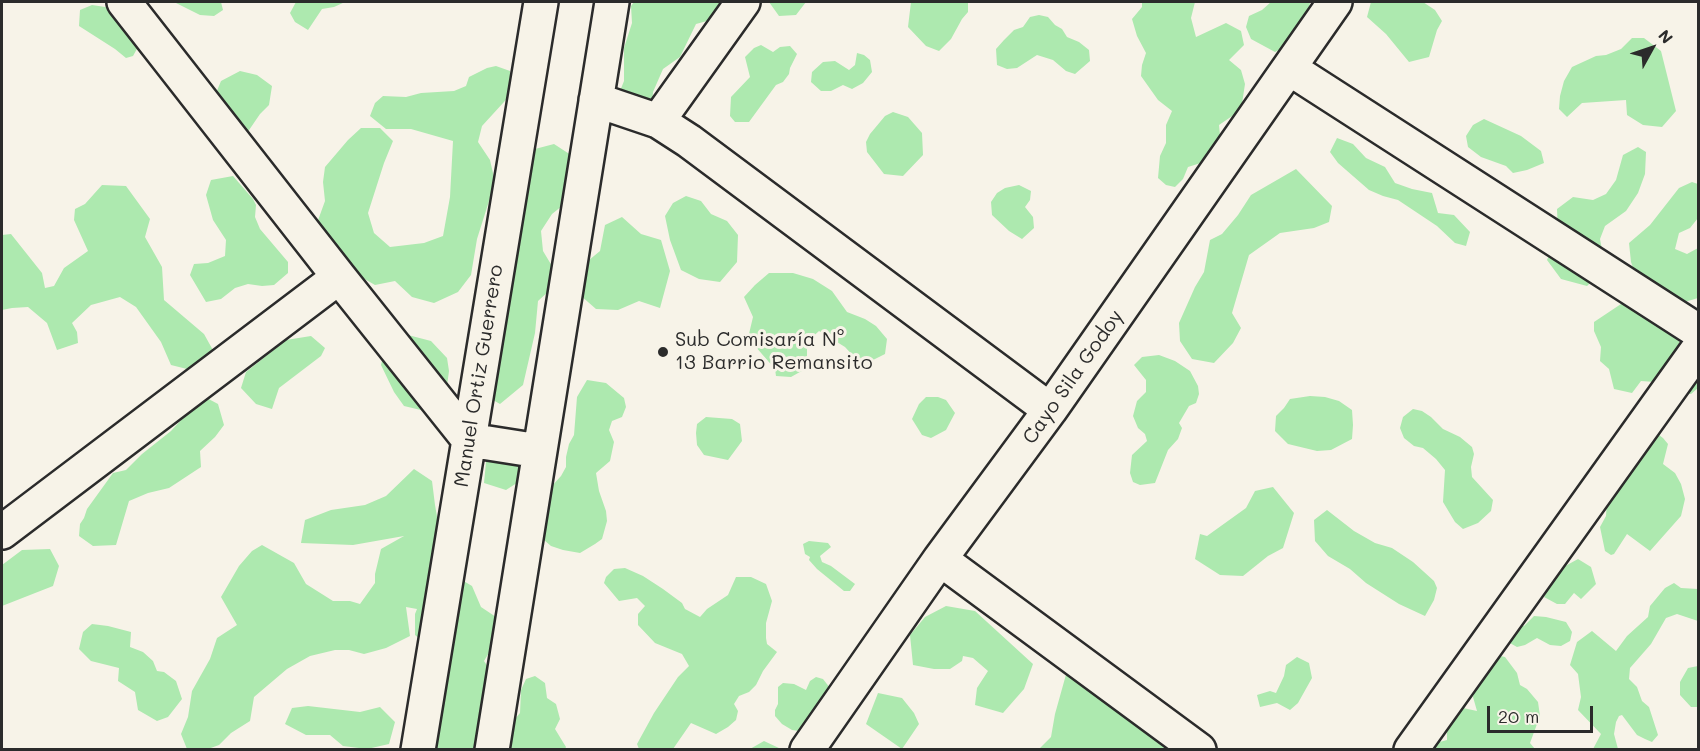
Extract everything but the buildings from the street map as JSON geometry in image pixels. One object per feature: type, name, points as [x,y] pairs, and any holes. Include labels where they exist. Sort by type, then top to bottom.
[{"type":"street","points":[[124,2],[469,440],[539,451]]},
{"type":"street","name":"Manuel Ortiz Guerrero","points":[[418,750],[541,2]]},
{"type":"street","points":[[492,750],[612,2]]},
{"type":"street","points":[[658,121],[743,2]]},
{"type":"street","name":"Cayo Sila Godoy","points":[[807,750],[940,559],[1050,410],[1335,2]]},
{"type":"street","points":[[1289,68],[1698,331]]},
{"type":"street","points":[[596,100],[658,121],[698,148],[1050,410]]},
{"type":"street","points":[[2,532],[339,277]]},
{"type":"street","points":[[1411,750],[1698,349]]},
{"type":"street","points":[[940,559],[1200,750]]},
{"type":"green space","points":[[174,2],[221,2],[223,10],[214,16],[200,15]]},
{"type":"green space","points":[[296,2],[345,2],[322,9],[308,30],[295,22],[290,13]]},
{"type":"green space","points":[[634,2],[729,2],[718,18],[696,24],[680,57],[663,69],[653,92],[652,106],[616,101],[624,81],[624,48],[632,23],[631,6]]},
{"type":"green space","points":[[769,2],[806,2],[796,15],[779,16]]},
{"type":"green space","points":[[911,2],[968,2],[968,12],[951,39],[939,51],[926,46],[908,27]]},
{"type":"green space","points":[[1142,2],[1195,2],[1191,18],[1196,37],[1226,23],[1241,31],[1244,45],[1229,60],[1241,70],[1245,84],[1241,110],[1219,125],[1221,146],[1207,161],[1188,167],[1183,179],[1175,187],[1166,185],[1158,178],[1160,156],[1166,143],[1166,125],[1172,111],[1158,100],[1141,76],[1146,53],[1137,36],[1132,19],[1142,7]]},
{"type":"green space","points":[[1271,2],[1310,2],[1308,19],[1294,42],[1275,52],[1251,39],[1246,27],[1249,16],[1262,10]]},
{"type":"green space","points":[[1371,2],[1423,2],[1435,10],[1442,21],[1429,57],[1409,62],[1386,34],[1367,17]]},
{"type":"green space","points":[[92,5],[112,8],[138,47],[133,56],[126,58],[79,26],[80,10]]},
{"type":"green space","points":[[1039,15],[1048,17],[1062,29],[1067,37],[1079,42],[1089,50],[1090,61],[1075,74],[1066,71],[1053,60],[1037,55],[1017,68],[1007,69],[997,65],[996,49],[1014,30],[1023,27],[1030,17]]},
{"type":"green space","points":[[1632,38],[1644,38],[1661,51],[1676,111],[1662,127],[1643,125],[1627,115],[1626,100],[1582,103],[1567,117],[1559,109],[1560,96],[1564,81],[1572,67],[1596,56],[1621,49]]},
{"type":"green space","points":[[761,45],[773,52],[780,47],[790,46],[797,54],[789,74],[783,82],[776,85],[749,122],[735,122],[730,116],[731,97],[750,77],[745,57]]},
{"type":"green space","points":[[857,53],[870,60],[872,72],[863,83],[852,89],[843,85],[831,91],[821,91],[811,82],[812,72],[823,62],[835,61],[849,70],[855,65]]},
{"type":"green space","points":[[496,66],[510,71],[514,91],[482,126],[478,142],[490,160],[495,182],[477,239],[471,275],[458,292],[434,303],[412,297],[395,281],[375,285],[335,262],[317,223],[325,201],[323,182],[325,167],[361,128],[380,128],[393,141],[368,213],[374,233],[390,247],[424,243],[443,236],[450,197],[453,141],[411,129],[386,129],[370,116],[375,103],[383,96],[406,97],[421,93],[454,91],[466,86],[469,77]]},
{"type":"green space","points":[[240,71],[257,75],[272,86],[269,105],[245,136],[212,103],[221,81]]},
{"type":"green space","points":[[893,112],[908,117],[922,133],[923,155],[903,176],[884,174],[867,152],[866,142],[870,134],[885,116]]},
{"type":"green space","points":[[1484,119],[1521,136],[1541,151],[1544,163],[1513,173],[1506,166],[1481,157],[1468,147],[1466,136],[1473,125]]},
{"type":"green space","points":[[1337,138],[1353,144],[1366,158],[1385,167],[1395,183],[1432,193],[1438,213],[1454,215],[1470,232],[1466,246],[1455,243],[1437,226],[1398,200],[1369,190],[1338,163],[1330,152]]},
{"type":"green space","points":[[554,144],[574,157],[567,202],[552,214],[541,231],[543,251],[555,271],[550,290],[538,301],[535,333],[523,385],[500,404],[477,391],[505,289],[513,279],[517,235],[524,214],[528,188],[523,166],[535,149]]},
{"type":"green space","points":[[1638,147],[1646,152],[1645,174],[1638,193],[1626,211],[1605,226],[1600,239],[1603,255],[1597,276],[1587,286],[1561,279],[1547,260],[1558,233],[1557,209],[1573,197],[1593,200],[1606,194],[1616,180],[1623,155]]},
{"type":"green space","points":[[1296,169],[1332,206],[1329,222],[1314,228],[1280,233],[1249,255],[1232,313],[1241,328],[1233,343],[1214,363],[1192,359],[1180,341],[1179,323],[1204,272],[1210,240],[1222,234],[1251,195]]},
{"type":"green space","points":[[233,176],[253,199],[256,205],[255,217],[260,229],[288,262],[288,273],[274,285],[248,284],[235,288],[221,299],[206,302],[190,275],[194,264],[208,263],[225,256],[226,240],[213,220],[206,195],[211,180]]},
{"type":"green space","points":[[1692,182],[1698,184],[1698,218],[1690,228],[1679,233],[1675,249],[1687,254],[1698,248],[1698,298],[1678,304],[1636,276],[1631,262],[1629,243],[1650,225],[1679,188]]},
{"type":"green space","points":[[102,185],[126,186],[150,219],[145,237],[162,267],[164,300],[204,334],[214,352],[195,371],[171,365],[161,342],[136,307],[120,297],[91,305],[72,323],[77,332],[78,343],[57,350],[47,323],[28,307],[2,310],[2,235],[11,234],[42,273],[45,288],[54,286],[64,268],[88,251],[74,220],[75,209],[85,204]]},
{"type":"green space","points":[[1019,185],[1031,191],[1030,200],[1025,207],[1033,217],[1034,228],[1022,239],[1009,231],[992,215],[991,202],[997,193],[1005,188]]},
{"type":"green space","points":[[686,196],[701,201],[711,214],[727,221],[738,235],[737,262],[720,282],[699,279],[681,270],[670,240],[665,216],[673,203]]},
{"type":"green space","points":[[622,217],[641,234],[661,240],[670,271],[660,308],[639,301],[618,310],[596,309],[572,288],[577,270],[600,251],[605,225]]},
{"type":"green space","points":[[769,273],[793,273],[813,279],[832,291],[847,312],[876,326],[887,339],[885,354],[871,361],[857,360],[845,347],[819,331],[807,342],[807,368],[791,377],[776,376],[775,369],[748,338],[753,317],[744,297]]},
{"type":"green space","points":[[1630,298],[1679,334],[1679,350],[1698,356],[1698,388],[1691,394],[1681,393],[1655,382],[1641,381],[1632,393],[1614,389],[1609,369],[1600,361],[1601,347],[1594,331],[1594,322]]},
{"type":"green space","points":[[408,335],[431,341],[447,358],[449,371],[446,393],[425,411],[404,406],[394,392],[381,365],[386,344]]},
{"type":"green space","points":[[311,336],[325,348],[321,356],[279,388],[272,409],[256,404],[241,388],[246,372],[286,340]]},
{"type":"green space","points":[[1159,355],[1175,361],[1190,371],[1198,386],[1199,394],[1196,403],[1189,406],[1179,423],[1182,428],[1178,439],[1168,450],[1155,483],[1140,485],[1133,482],[1130,473],[1132,455],[1147,441],[1133,416],[1137,401],[1146,392],[1146,380],[1134,365],[1142,357]]},
{"type":"green space","points":[[587,380],[606,383],[624,398],[626,407],[622,417],[612,421],[609,430],[614,442],[610,461],[596,473],[607,521],[602,539],[580,553],[551,546],[544,540],[538,518],[540,499],[566,467],[569,444],[574,435],[577,397]]},
{"type":"green space","points":[[203,396],[218,404],[224,425],[200,451],[201,467],[169,488],[129,501],[116,545],[93,546],[79,536],[80,524],[87,509],[113,473],[126,470],[171,431]]},
{"type":"green space","points":[[1310,396],[1339,401],[1352,410],[1352,439],[1331,450],[1317,451],[1288,444],[1275,431],[1276,416],[1290,399]]},
{"type":"green space","points":[[926,397],[946,400],[955,413],[946,430],[931,438],[922,435],[912,419],[919,404]]},
{"type":"green space","points":[[1413,409],[1422,411],[1443,429],[1460,437],[1472,447],[1474,454],[1471,467],[1472,477],[1493,500],[1491,511],[1478,523],[1463,529],[1455,522],[1443,502],[1445,470],[1423,448],[1414,446],[1404,438],[1400,428],[1403,417]]},
{"type":"green space","points":[[706,417],[732,419],[740,424],[742,441],[728,460],[704,455],[697,445],[697,424]]},
{"type":"green space","points":[[1655,432],[1668,444],[1663,464],[1675,473],[1681,484],[1685,499],[1681,516],[1650,551],[1627,534],[1611,555],[1605,551],[1600,527],[1606,516],[1607,500]]},
{"type":"green space","points":[[503,445],[524,463],[523,479],[506,490],[484,483],[486,462]]},
{"type":"green space","points":[[414,469],[432,481],[445,563],[462,580],[472,586],[481,607],[505,623],[484,661],[492,673],[484,749],[437,749],[434,651],[415,635],[417,609],[406,607],[410,636],[386,648],[364,654],[349,650],[335,650],[310,656],[287,669],[254,697],[250,721],[231,733],[219,745],[208,749],[187,749],[181,734],[188,717],[192,691],[210,659],[217,638],[237,625],[221,597],[239,566],[252,551],[262,545],[294,563],[306,584],[333,601],[350,601],[360,604],[375,583],[381,549],[404,536],[353,545],[301,543],[305,520],[331,510],[365,505],[386,496]]},
{"type":"green space","points":[[1273,487],[1294,513],[1283,548],[1268,556],[1243,576],[1220,575],[1195,559],[1200,534],[1207,536],[1246,508],[1255,491]]},
{"type":"green space","points":[[1327,510],[1354,531],[1375,543],[1392,548],[1413,562],[1434,581],[1437,588],[1434,600],[1425,616],[1399,604],[1328,556],[1315,541],[1314,520]]},
{"type":"green space","points":[[809,541],[828,543],[831,547],[820,556],[822,562],[855,584],[850,591],[844,591],[809,560],[810,557],[805,554],[803,544]]},
{"type":"green space","points":[[50,549],[59,566],[53,586],[2,606],[2,565],[22,550]]},
{"type":"green space","points":[[1578,559],[1591,567],[1596,584],[1581,599],[1574,593],[1565,604],[1557,604],[1544,597],[1558,570]]},
{"type":"green space","points":[[625,568],[663,589],[682,603],[685,609],[700,617],[707,609],[728,595],[736,577],[751,577],[766,584],[772,601],[766,623],[766,638],[767,644],[777,652],[756,685],[749,692],[739,696],[734,704],[738,711],[736,720],[728,727],[716,734],[691,723],[673,749],[639,749],[637,744],[654,713],[678,677],[689,666],[682,654],[655,643],[638,625],[638,614],[645,606],[637,598],[619,601],[604,583],[606,577],[614,569]]},
{"type":"green space","points":[[1674,583],[1681,588],[1698,589],[1698,621],[1677,614],[1666,618],[1651,644],[1630,668],[1629,679],[1637,687],[1642,701],[1649,707],[1658,735],[1652,742],[1637,735],[1622,715],[1616,722],[1614,734],[1618,749],[1593,749],[1601,734],[1578,710],[1581,697],[1578,674],[1570,665],[1577,642],[1592,631],[1616,651],[1627,636],[1648,617],[1650,606],[1665,588]]},
{"type":"green space","points":[[946,606],[975,611],[1033,664],[1024,689],[1003,713],[975,705],[977,688],[988,671],[973,658],[963,656],[962,661],[950,669],[913,665],[910,635],[925,617]]},
{"type":"green space","points":[[1534,616],[1566,622],[1572,632],[1570,641],[1561,646],[1550,645],[1537,638],[1517,647],[1508,642],[1514,623],[1524,626]]},
{"type":"green space","points":[[92,624],[131,632],[130,647],[143,652],[153,661],[157,671],[164,672],[176,681],[182,699],[168,717],[157,721],[138,710],[135,692],[118,681],[119,668],[91,661],[79,649],[83,632]]},
{"type":"green space","points":[[1491,654],[1505,657],[1517,673],[1520,685],[1527,689],[1538,702],[1540,716],[1530,743],[1535,749],[1425,750],[1436,743],[1447,740],[1447,721],[1454,706],[1477,711],[1473,697],[1478,673]]},
{"type":"green space","points":[[1297,657],[1309,663],[1312,678],[1298,703],[1290,710],[1277,703],[1260,707],[1257,695],[1270,691],[1276,693],[1284,676],[1286,665]]},
{"type":"green space","points":[[1698,666],[1698,707],[1691,707],[1680,695],[1680,682],[1688,668]]},
{"type":"green space","points":[[1067,671],[1175,750],[1038,750],[1051,737]]},
{"type":"green space","points":[[535,676],[545,683],[547,698],[556,704],[560,719],[555,729],[565,749],[506,749],[503,744],[520,713],[521,690],[526,679]]},
{"type":"green space","points":[[816,677],[823,679],[830,688],[812,733],[792,730],[775,716],[778,687],[783,683],[794,684],[806,690],[810,681]]},
{"type":"green space","points":[[878,693],[902,698],[914,713],[919,724],[902,749],[866,724]]},
{"type":"green space","points":[[308,706],[360,712],[380,707],[395,722],[389,744],[367,749],[343,746],[330,735],[306,735],[285,724],[292,708]]},
{"type":"green space","points":[[764,741],[781,749],[750,749]]},
{"type":"place","name":"Sub Comisaría N° 13 Barrio Remansito","points":[[663,352]]}]
